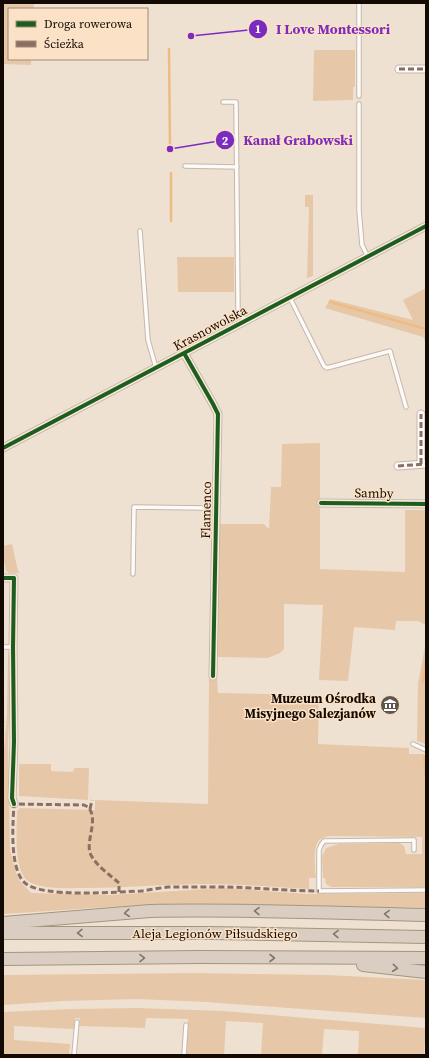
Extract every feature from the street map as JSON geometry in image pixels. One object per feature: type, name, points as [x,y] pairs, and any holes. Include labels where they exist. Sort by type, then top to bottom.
[{"type":"highway","points":[[3,923],[163,911],[243,910],[426,915]]},
{"type":"highway","name":"Aleja Legionów Piłsudskiego","points":[[3,933],[209,933],[426,937]]},
{"type":"highway","name":"Aleja Legionów Piłsudskiego","points":[[3,959],[199,957],[426,958]]},
{"type":"highway","points":[[315,958],[426,972]]},
{"type":"street","points":[[399,69],[426,69]]},
{"type":"street","name":"Krasnowolska","points":[[3,448],[426,226]]},
{"type":"street","name":"Flamenco","points":[[184,353],[218,414],[212,672]]},
{"type":"street","points":[[398,466],[423,464],[421,414]]},
{"type":"street","name":"Samby","points":[[321,503],[426,504]]},
{"type":"street","points":[[3,578],[14,578],[14,742],[12,798],[14,804]]},
{"type":"lane","points":[[359,3],[359,96]]},
{"type":"lane","points":[[223,102],[236,102],[238,309],[245,321]]},
{"type":"lane","points":[[359,104],[358,207],[363,247],[368,257]]},
{"type":"lane","points":[[186,166],[237,167]]},
{"type":"lane","points":[[140,231],[148,340],[156,368]]},
{"type":"lane","points":[[290,298],[324,366],[327,368],[390,351],[406,407]]},
{"type":"lane","points":[[133,574],[134,507],[206,508]]},
{"type":"lane","points":[[3,646],[13,647]]},
{"type":"lane","points":[[413,744],[426,750]]},
{"type":"lane","points":[[414,850],[414,840],[324,841],[319,850],[319,891],[426,890]]},
{"type":"lane","points":[[74,1055],[77,1022]]},
{"type":"lane","points":[[184,1055],[186,1025]]},
{"type":"path","points":[[3,894],[7,894],[24,882]]},
{"type":"shaded area","points":[[3,3],[34,3],[34,8],[8,8],[8,60],[31,60],[31,65],[3,64]]},
{"type":"shaded area","points":[[314,50],[355,50],[355,87],[353,87],[353,100],[313,101]]},
{"type":"shaded area","points":[[305,195],[313,195],[313,276],[307,278],[309,207],[305,207]]},
{"type":"shaded area","points":[[177,257],[234,257],[234,292],[178,292]]},
{"type":"shaded area","points":[[426,288],[426,343],[423,337],[325,308],[330,299],[413,320],[403,300]]},
{"type":"shaded area","points":[[320,443],[320,569],[405,572],[405,510],[426,510],[426,625],[418,621],[396,621],[395,630],[354,627],[348,681],[319,680],[323,605],[284,604],[284,649],[280,653],[268,658],[217,657],[219,524],[264,524],[269,529],[271,487],[281,487],[282,444]]},
{"type":"shaded area","points":[[12,544],[18,571],[20,573],[9,573],[6,571],[3,546]]},
{"type":"shaded area","points":[[426,640],[426,744],[417,741],[418,684]]},
{"type":"shaded area","points":[[8,654],[12,658],[8,743],[10,850],[16,873],[20,881],[31,893],[110,895],[223,888],[308,894],[426,893],[426,908],[156,904],[3,914],[3,761],[7,715]]},
{"type":"shaded area","points":[[209,677],[217,677],[218,693],[319,695],[318,744],[409,748],[409,754],[424,754],[426,773],[426,887],[331,887],[326,884],[325,878],[323,878],[322,856],[326,848],[339,844],[400,843],[404,846],[406,854],[422,854],[422,837],[330,836],[323,838],[316,845],[316,878],[309,878],[309,889],[206,884],[64,888],[40,886],[28,881],[23,876],[18,858],[17,811],[20,808],[95,810],[95,800],[208,804]]},
{"type":"shaded area","points":[[19,764],[51,764],[51,771],[73,772],[74,768],[89,768],[88,800],[19,796]]},
{"type":"shaded area","points":[[194,973],[327,975],[426,980],[426,1018],[206,1002],[137,999],[64,1001],[3,1005],[3,975]]},
{"type":"shaded area","points":[[138,1008],[223,1011],[426,1028],[424,1055],[358,1055],[359,1031],[324,1029],[322,1055],[261,1055],[263,1023],[226,1021],[224,1055],[186,1055],[188,1019],[146,1018],[145,1028],[79,1026],[80,1018],[75,1018],[74,1029],[14,1026],[14,1040],[70,1044],[69,1055],[3,1055],[3,1012]]},
{"type":"waterway","points":[[169,49],[170,149]]},
{"type":"waterway","points":[[171,173],[171,221]]},
{"type":"waterway","points":[[330,302],[426,329]]},
{"type":"waterway","points":[[423,682],[426,660]]},
{"type":"waterway","points":[[424,756],[426,779]]},
{"type":"marked path","points":[[399,69],[426,69]]},
{"type":"marked path","points":[[421,414],[421,464]]},
{"type":"marked path","points":[[398,466],[426,464]]},
{"type":"marked path","points":[[90,809],[92,800]]},
{"type":"marked path","points":[[119,892],[119,883],[99,866],[90,853],[89,847],[92,817],[88,807],[84,805],[14,804],[13,845],[16,867],[25,883],[34,888],[47,891],[80,893],[98,893],[141,891],[168,887],[232,887],[319,891]]},
{"type":"cycle path","points":[[3,448],[426,226]]},
{"type":"cycle path","points":[[184,353],[218,414],[213,676]]},
{"type":"cycle path","points":[[321,503],[426,504]]},
{"type":"cycle path","points":[[3,578],[14,578],[14,742],[12,798],[14,804]]},
{"type":"place","name":"I Love Montessori","points":[[191,36]]},
{"type":"place","name":"Kanał Grabowski","points":[[170,149]]},
{"type":"place","name":"Muzeum Ośrodka Misyjnego Salezjanów","points":[[390,705]]}]
